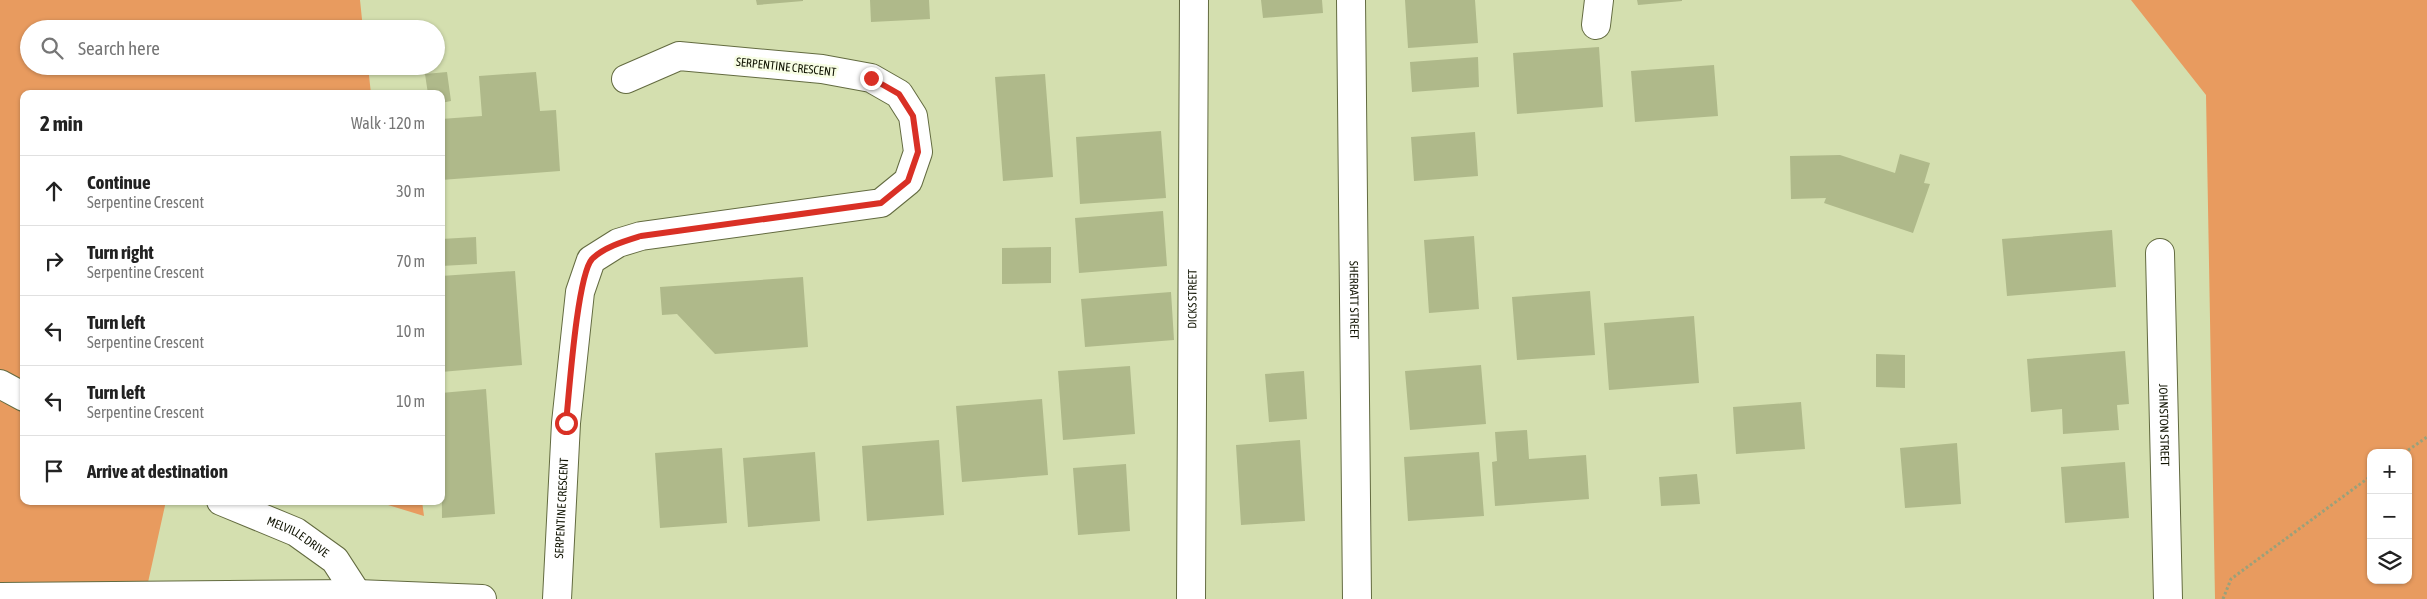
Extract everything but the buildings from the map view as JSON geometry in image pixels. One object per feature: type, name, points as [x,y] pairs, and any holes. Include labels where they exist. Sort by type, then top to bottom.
[{"type":"street","name":"DICKS STREET","points":[[1191,599],[1194,0]]},
{"type":"street","name":"SHERRATT STREET","points":[[1351,0],[1357,599]]},
{"type":"street","name":"SERPENTINE CRESCENT","points":[[557,599],[566,423],[580,292],[591,260],[618,243],[641,236],[881,203],[908,181],[918,152],[913,116],[899,94],[871,78],[822,69],[679,56],[626,79]]},
{"type":"street","name":"JOHNSTON STREET","points":[[2160,253],[2168,599]]},
{"type":"street","points":[[0,384],[20,396]]},
{"type":"street","name":"MELVILLE DRIVE","points":[[230,505],[296,532],[335,560],[358,594]]},
{"type":"street","points":[[0,597],[358,594],[482,599]]},
{"type":"path","points":[[2410,449],[2427,437]]},
{"type":"path","points":[[2223,599],[2231,579],[2367,479]]},
{"type":"shaded area","points":[[0,0],[360,0],[362,20],[20,20],[20,75],[369,75],[371,90],[20,90],[20,505],[165,505],[145,596],[0,597]]},
{"type":"shaded area","points":[[2131,0],[2427,0],[2427,599],[2215,599],[2206,95]]},
{"type":"shaded area","points":[[388,505],[423,505],[424,516]]},
{"type":"route","points":[[566,423],[580,292],[591,260],[618,243],[641,236],[881,203],[908,181],[918,152],[913,116],[899,94],[871,78]]}]
